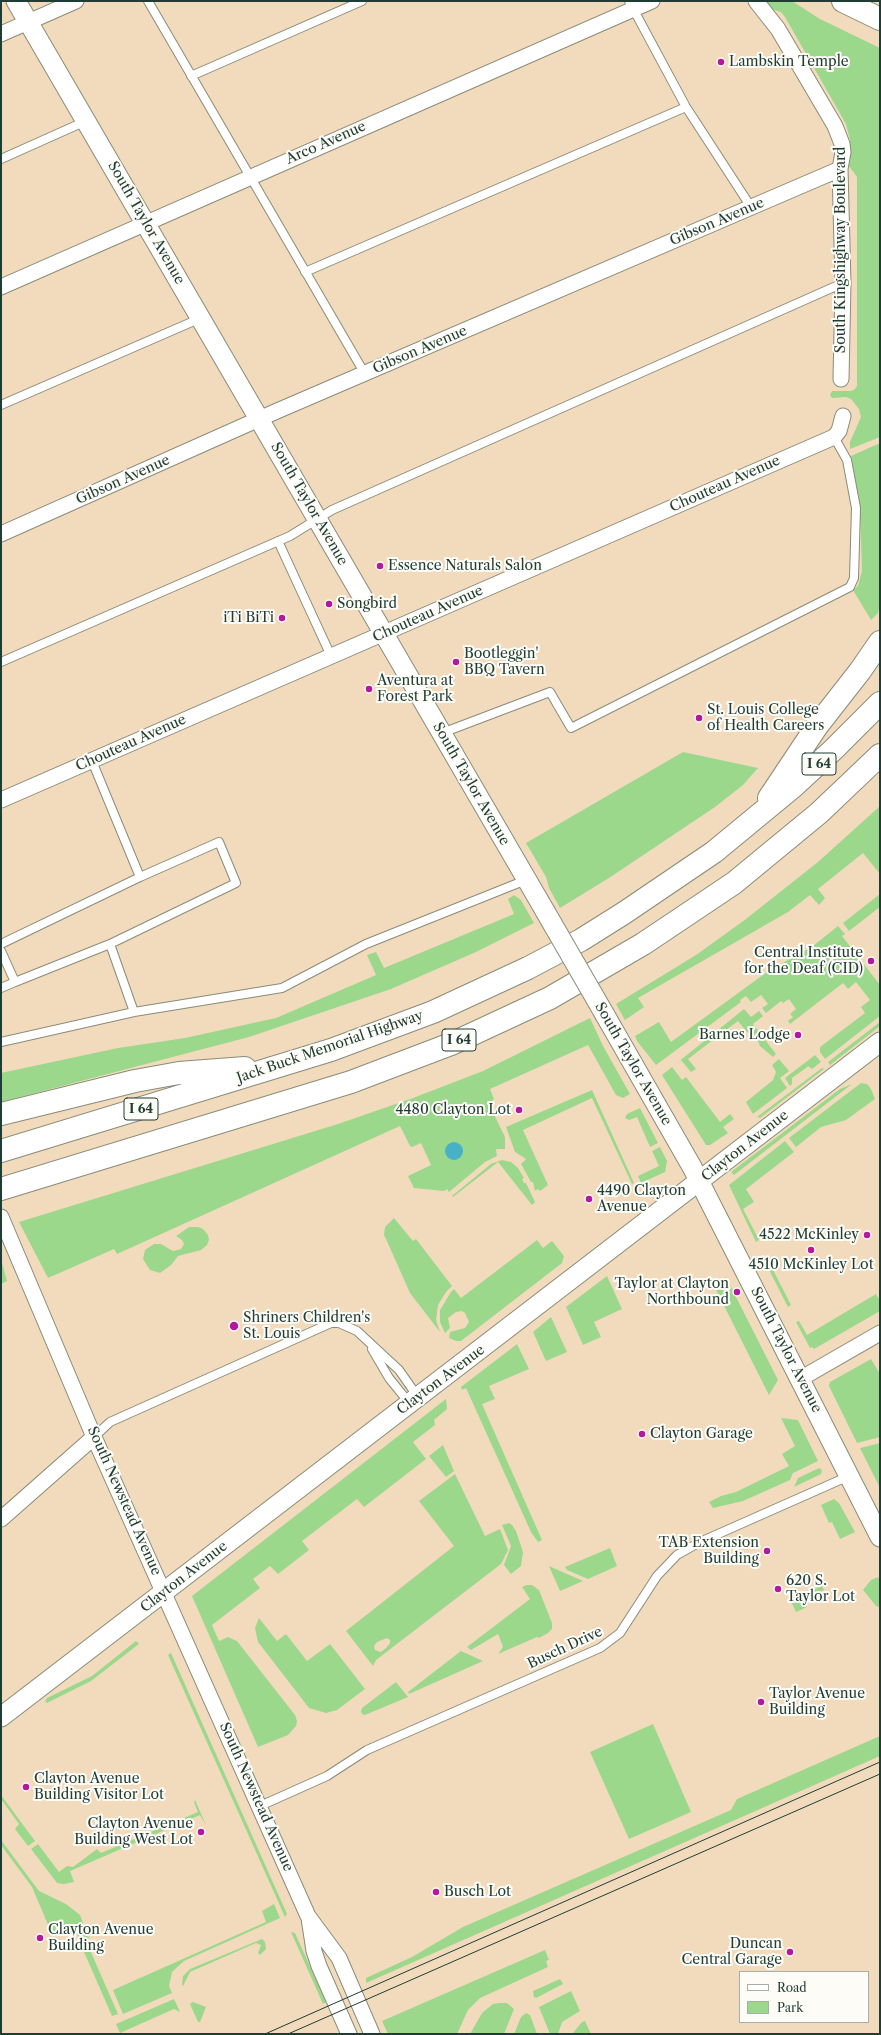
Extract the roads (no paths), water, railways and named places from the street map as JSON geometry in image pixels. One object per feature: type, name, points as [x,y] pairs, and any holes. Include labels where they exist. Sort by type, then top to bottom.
[{"type":"main road","points":[[843,1],[880,19]]},
{"type":"main road","points":[[754,821],[817,726],[860,671],[880,642]]},
{"type":"main road","name":"Jack Buck Memorial Highway","points":[[1,1152],[339,1047],[433,1012],[528,968],[581,940],[669,884],[754,821],[834,749],[880,703]]},
{"type":"main road","name":"I 64","points":[[1,1189],[351,1082],[409,1061],[501,1022],[600,970],[690,914],[777,848],[858,777],[880,755]]},
{"type":"main road","points":[[858,777],[880,768]]},
{"type":"main road","points":[[1,1114],[135,1081],[179,1073],[280,1066]]},
{"type":"street","name":"South Taylor Avenue","points":[[16,1],[260,419],[700,1181],[880,1537]]},
{"type":"street","points":[[1,34],[76,1]]},
{"type":"street","name":"Arco Avenue","points":[[1,286],[250,177],[631,5],[652,1]]},
{"type":"street","name":"South Kingshighway Boulevard","points":[[756,1],[778,29],[837,130],[842,144],[843,152],[840,169],[843,283],[841,379]]},
{"type":"street","name":"Gibson Avenue","points":[[1,534],[260,419],[840,169]]},
{"type":"street","points":[[834,437],[838,431],[843,416]]},
{"type":"street","name":"Chouteau Avenue","points":[[1,800],[834,437]]},
{"type":"street","name":"Clayton Avenue","points":[[1,1717],[880,1042]]},
{"type":"street","name":"South Newstead Avenue","points":[[4,1223],[94,1437],[165,1592],[308,1916],[339,1958],[372,2034]]},
{"type":"street","points":[[800,1379],[880,1333]]},
{"type":"street","points":[[1,1519],[94,1437]]},
{"type":"street","name":"South Newstead Avenue","points":[[308,1916],[314,1951],[319,1966],[349,2034]]},
{"type":"lane","points":[[148,1],[364,374]]},
{"type":"lane","points":[[191,76],[362,1]]},
{"type":"lane","points":[[631,5],[686,107],[751,207]]},
{"type":"lane","points":[[306,272],[686,107]]},
{"type":"lane","points":[[1,159],[86,121]]},
{"type":"lane","points":[[1,662],[278,541],[332,510],[843,283]]},
{"type":"lane","points":[[1,405],[201,318]]},
{"type":"lane","points":[[442,733],[550,692],[571,728],[850,587],[854,578],[856,508],[847,460],[834,437]]},
{"type":"lane","points":[[278,541],[331,656]]},
{"type":"lane","points":[[92,761],[140,877]]},
{"type":"lane","points":[[1,944],[140,877],[219,842],[236,883],[110,944],[1,988]]},
{"type":"lane","points":[[1,1042],[134,1012],[282,988],[366,944],[526,880]]},
{"type":"lane","points":[[110,944],[134,1012]]},
{"type":"lane","points":[[1,951],[15,982]]},
{"type":"lane","points":[[94,1437],[110,1422],[331,1324],[339,1322],[349,1326],[399,1370],[414,1400]]},
{"type":"lane","points":[[368,1342],[389,1378],[414,1400]]},
{"type":"lane","name":"Busch Drive","points":[[260,1806],[327,1776],[367,1750],[600,1648],[620,1633],[657,1576],[677,1555],[700,1542],[849,1476]]},
{"type":"water","points":[[450,1142],[458,1142],[463,1147],[461,1158],[458,1160],[450,1160],[445,1155],[445,1147]]},
{"type":"tram line","points":[[265,2034],[880,1762]]},
{"type":"tram line","points":[[288,2034],[880,1774]]},
{"type":"place","name":"Lambskin Temple","points":[[721,62]]},
{"type":"place","name":"Essence Naturals Salon","points":[[380,566]]},
{"type":"place","name":"Songbird","points":[[329,604]]},
{"type":"place","name":"iTi BiTi","points":[[282,618]]},
{"type":"place","name":"Bootleggin' BBQ Tavern","points":[[456,662]]},
{"type":"place","name":"Aventura at Forest Park","points":[[369,689]]},
{"type":"place","name":"St. Louis College of Health Careers","points":[[699,718]]},
{"type":"place","name":"Central Institute for the Deaf (CID)","points":[[871,961]]},
{"type":"place","name":"Barnes Lodge","points":[[798,1035]]},
{"type":"place","name":"4480 Clayton Lot","points":[[519,1110]]},
{"type":"place","name":"4490 Clayton Avenue","points":[[589,1199]]},
{"type":"place","name":"4522 McKinley","points":[[867,1235]]},
{"type":"place","name":"4510 McKinley Lot","points":[[811,1250]]},
{"type":"place","name":"Taylor at Clayton Northbound","points":[[737,1292]]},
{"type":"place","name":"Shriners Children's St. Louis","points":[[234,1326]]},
{"type":"place","name":"Clayton Garage","points":[[642,1434]]},
{"type":"place","name":"TAB Extension Building","points":[[767,1551]]},
{"type":"place","name":"620 S. Taylor Lot","points":[[778,1589]]},
{"type":"place","name":"Taylor Avenue Building","points":[[761,1702]]},
{"type":"place","name":"Clayton Avenue Building Visitor Lot","points":[[26,1787]]},
{"type":"place","name":"Clayton Avenue Building West Lot","points":[[201,1832]]},
{"type":"place","name":"Busch Lot","points":[[436,1892]]},
{"type":"place","name":"Clayton Avenue Building","points":[[40,1938]]},
{"type":"place","name":"Duncan Central Garage","points":[[790,1952]]}]
